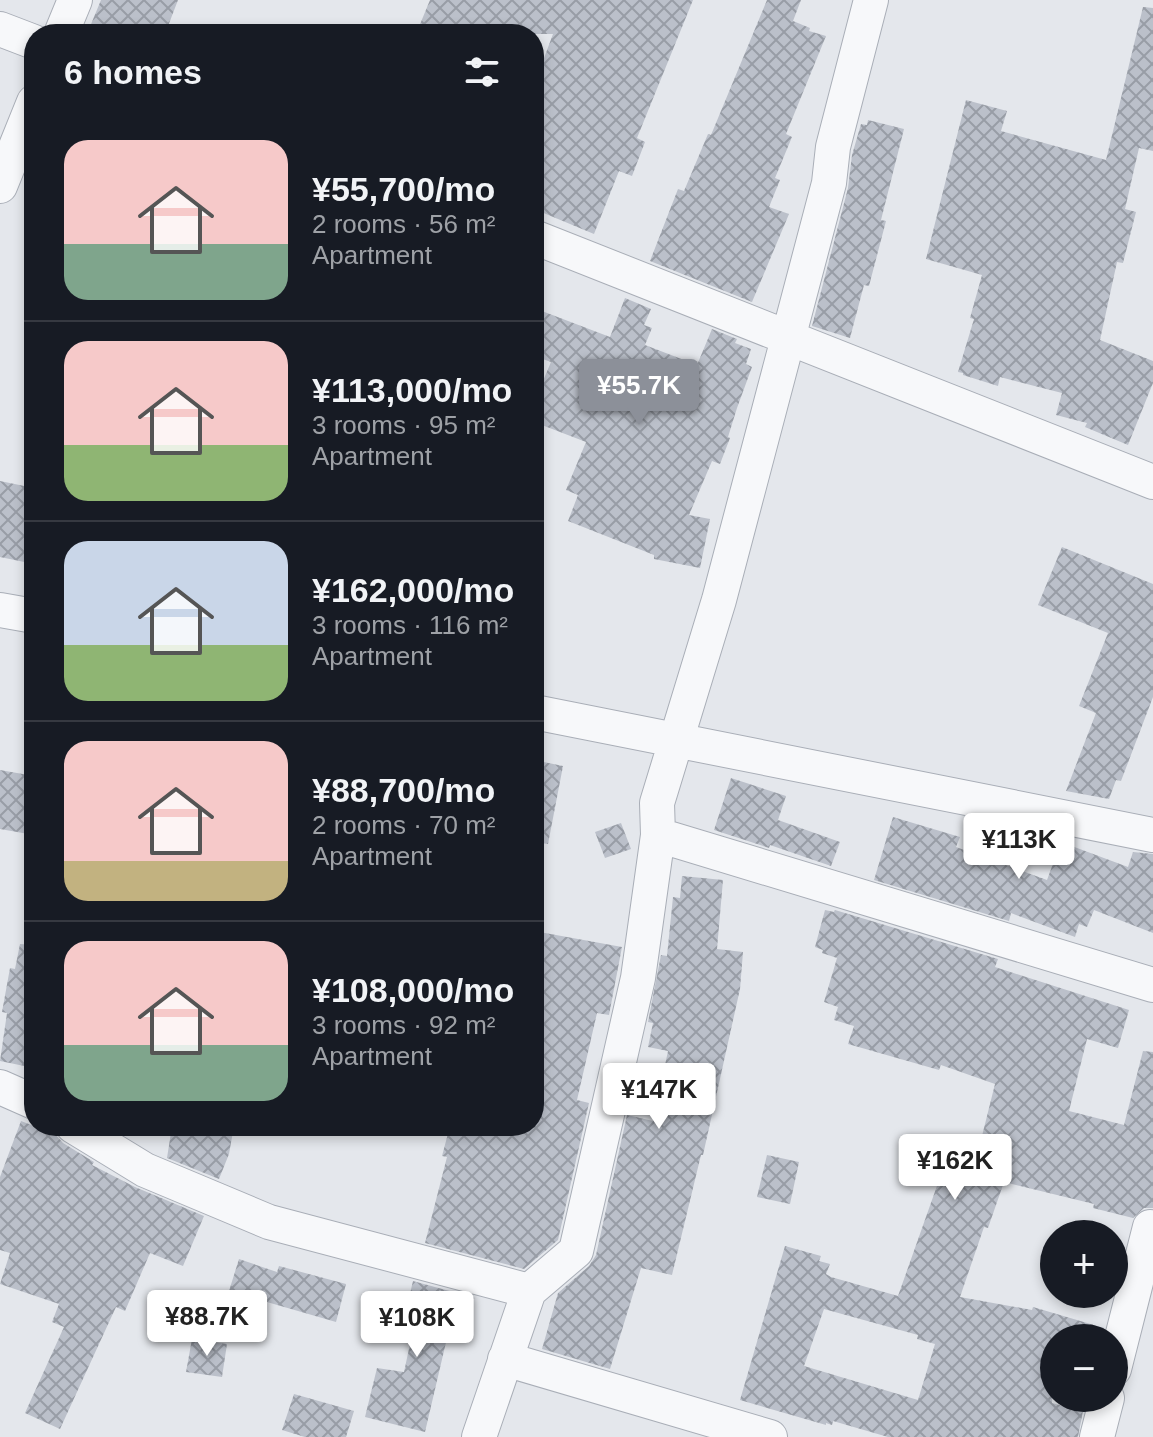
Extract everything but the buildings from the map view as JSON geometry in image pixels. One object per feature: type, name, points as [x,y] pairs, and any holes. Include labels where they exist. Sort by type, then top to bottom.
[{"type":"street","points":[[65,24],[75,0]]},
{"type":"street","points":[[479,1437],[529,1291],[576,1251],[638,978],[658,835],[657,803],[719,600],[829,183],[833,147],[871,0]]},
{"type":"street","points":[[0,29],[24,38]]},
{"type":"street","points":[[0,186],[24,127]]},
{"type":"street","points":[[544,241],[1153,482]]},
{"type":"street","points":[[0,610],[24,614]]},
{"type":"street","points":[[544,714],[1153,835]]},
{"type":"street","points":[[658,835],[1153,985]]},
{"type":"street","points":[[0,1087],[24,1098]]},
{"type":"street","points":[[89,1136],[145,1170],[269,1222],[529,1291]]},
{"type":"street","points":[[1126,1324],[1152,1224]]},
{"type":"street","points":[[505,1359],[770,1437]]},
{"type":"street","points":[[1097,1437],[1103,1412]]}]
